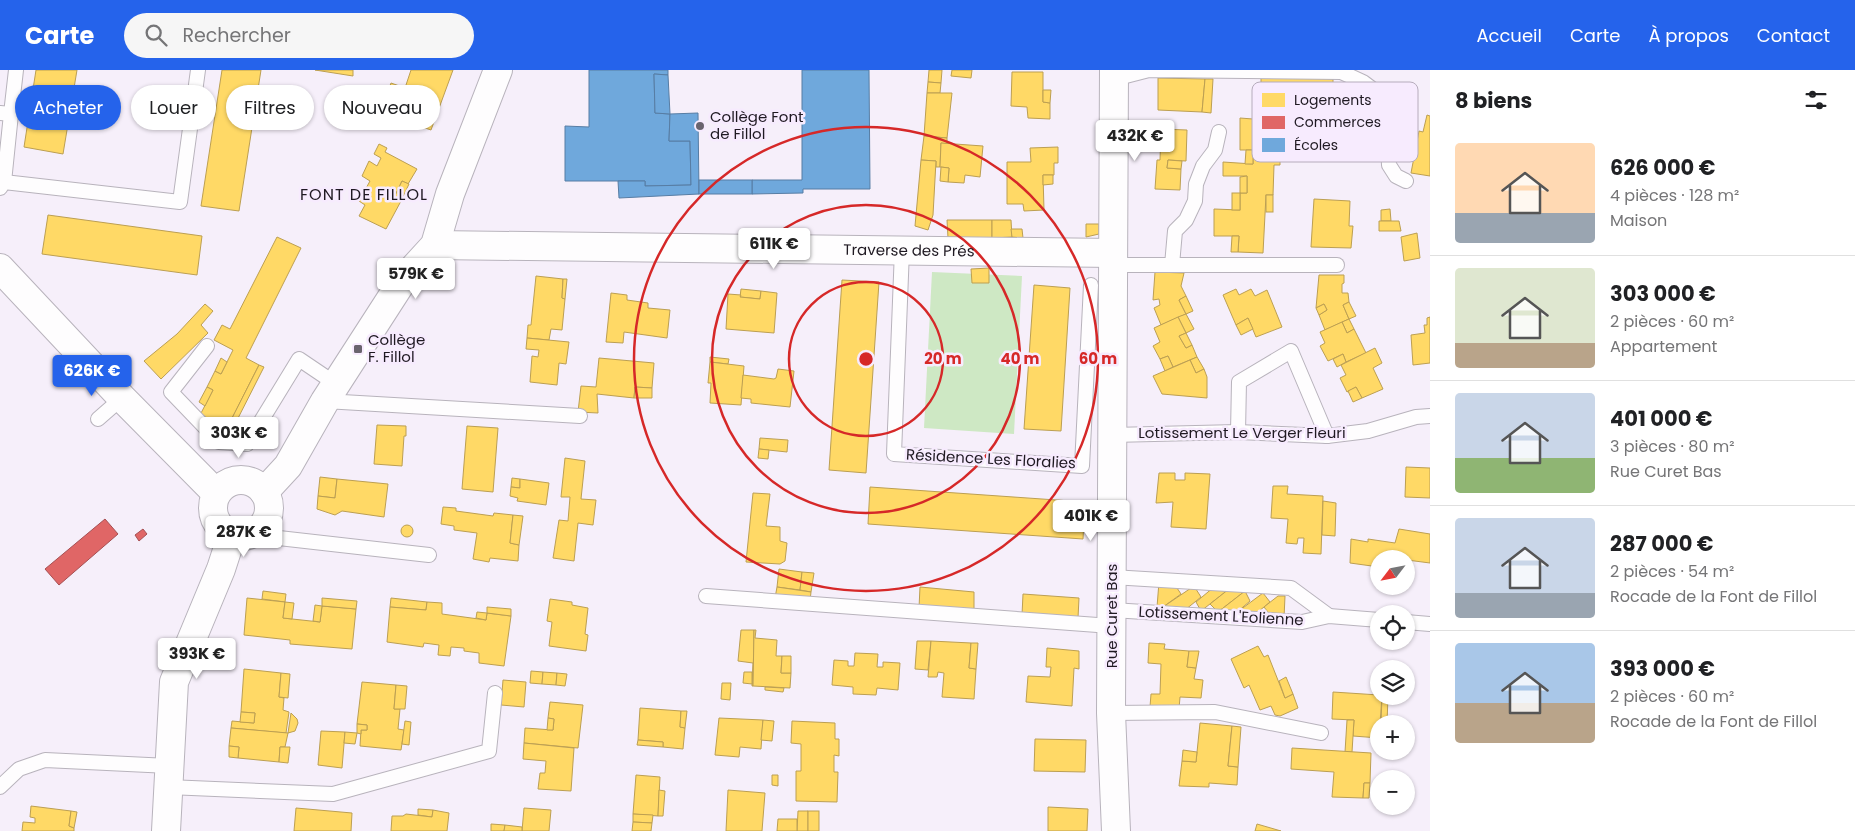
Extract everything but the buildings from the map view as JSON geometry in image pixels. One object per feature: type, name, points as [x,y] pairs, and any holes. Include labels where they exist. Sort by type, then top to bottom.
[{"type":"street","points":[[264,492],[288,466],[331,393],[403,280],[435,245],[450,194],[498,70]]},
{"type":"street","name":"Rue Curet Bas","points":[[1114,74],[1111,713],[1116,831]]},
{"type":"street","name":"Traverse des Prés","points":[[435,245],[902,250],[1113,259]]},
{"type":"street","points":[[0,268],[122,398],[216,493]]},
{"type":"street","points":[[244,480],[257,484],[264,492],[269,504],[269,513],[261,529],[247,536],[232,535],[224,532],[214,518],[212,510],[216,493],[229,482],[244,480]]},
{"type":"street","points":[[166,831],[174,682],[222,570],[232,535]]},
{"type":"lane","points":[[16,70],[5,113],[2,185],[180,202],[198,70]]},
{"type":"lane","points":[[1114,74],[1149,70],[1341,72],[1363,82]]},
{"type":"lane","points":[[1172,265],[1174,231],[1186,220],[1194,202],[1196,184],[1203,166],[1215,150],[1219,132]]},
{"type":"lane","points":[[1389,162],[1396,176],[1406,181]]},
{"type":"lane","name":"Résidence Les Floralies","points":[[902,250],[894,454],[1082,466],[1091,285]]},
{"type":"lane","points":[[1113,259],[1172,265],[1337,265]]},
{"type":"lane","points":[[207,346],[171,392],[219,442],[247,444],[299,359],[331,393],[580,416]]},
{"type":"lane","points":[[1238,432],[1239,382],[1291,351],[1327,436]]},
{"type":"lane","points":[[98,419],[122,398]]},
{"type":"lane","name":"Lotissement Le Verger Fleuri","points":[[1112,435],[1238,432],[1327,436],[1368,430],[1416,417],[1430,416]]},
{"type":"lane","points":[[261,529],[270,537],[429,555]]},
{"type":"lane","name":"Lotissement L'Eolienne","points":[[1112,578],[1290,588],[1329,616]]},
{"type":"lane","name":"Lotissement L'Eolienne","points":[[706,596],[1111,618],[1302,622],[1329,616],[1370,619]]},
{"type":"lane","points":[[1415,623],[1430,624]]},
{"type":"lane","points":[[0,787],[18,769],[46,760],[168,776],[333,794],[489,751],[495,693]]},
{"type":"lane","points":[[1111,713],[1215,712],[1321,733]]},
{"type":"green space","points":[[932,272],[1022,276],[1014,434],[924,428]]},
{"type":"place","name":"Collège Font de Fillol","points":[[700,126]]},
{"type":"place","name":"Collège F. Fillol","points":[[358,349]]},
{"type":"district","name":"FONT DE FILLOL","points":[[364,194]]}]
